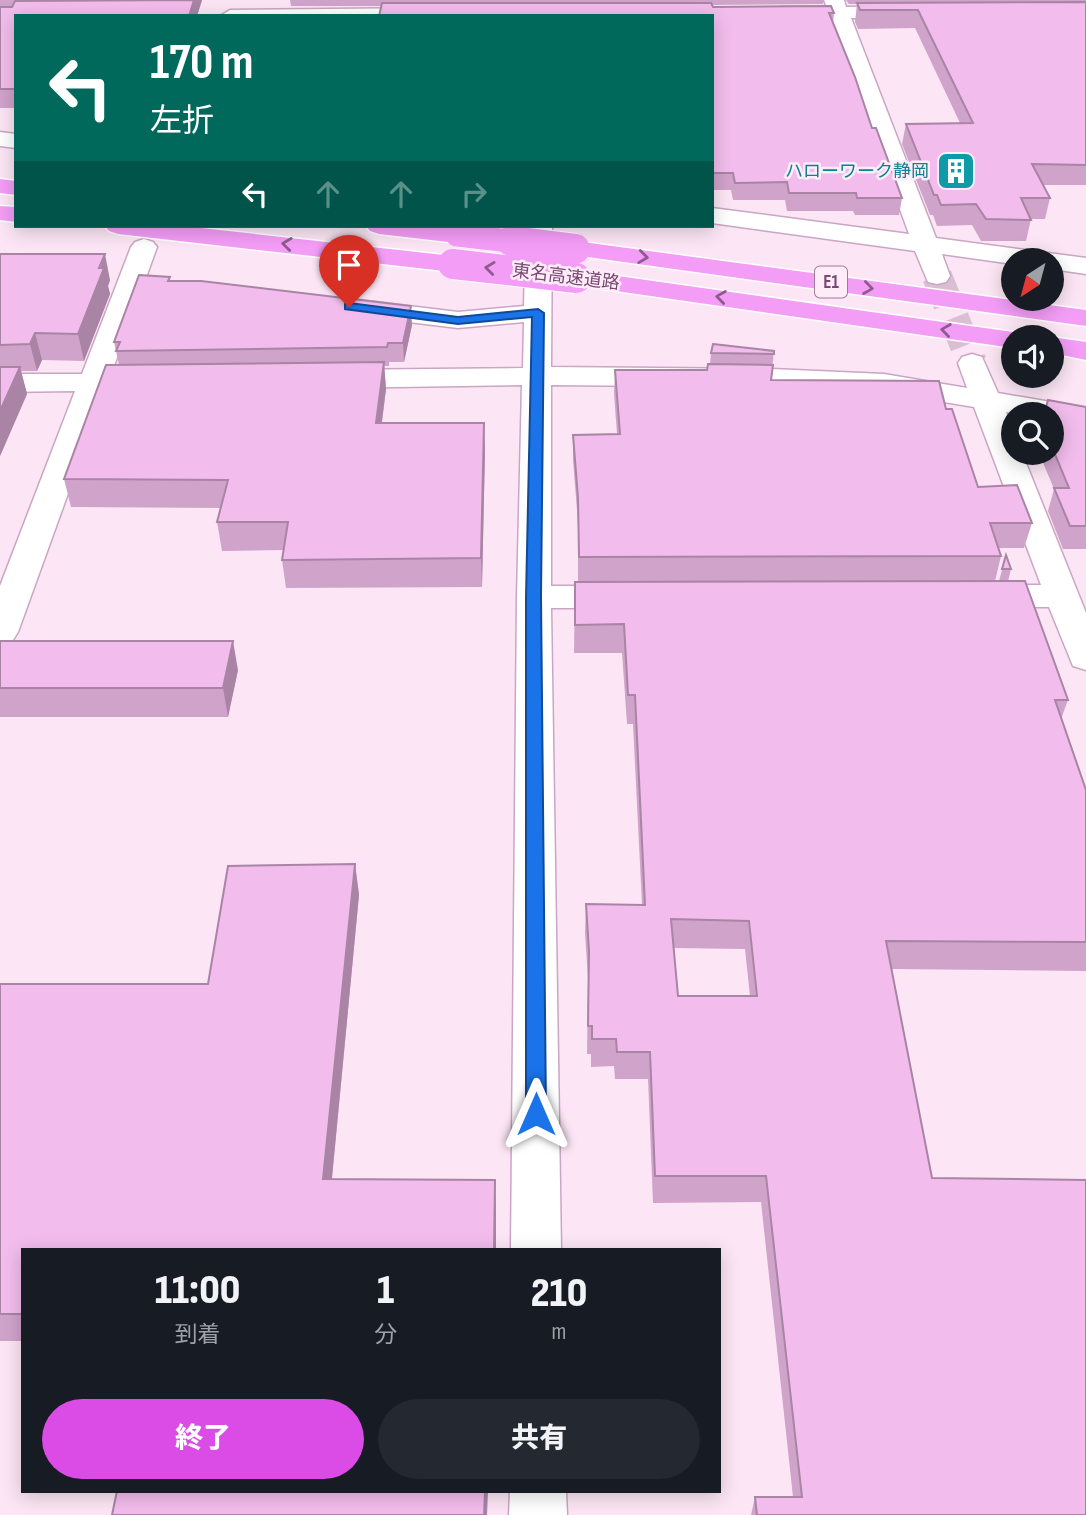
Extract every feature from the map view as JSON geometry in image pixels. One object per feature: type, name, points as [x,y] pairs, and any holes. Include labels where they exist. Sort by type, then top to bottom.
[{"type":"highway","name":"東名高速道路","points":[[136,228],[576,278],[1001,338]]},
{"type":"highway","name":"東名高速道路","points":[[398,228],[1086,318]]},
{"type":"highway","points":[[1064,347],[1086,351]]},
{"type":"street","points":[[836,6],[937,276]]},
{"type":"street","points":[[756,13],[836,6],[921,12]]},
{"type":"street","points":[[714,215],[1001,255]]},
{"type":"street","points":[[537,1248],[534,597],[539,228]]},
{"type":"street","points":[[1064,263],[1086,266]]},
{"type":"street","points":[[0,632],[136,270]]},
{"type":"street","points":[[336,305],[458,320],[538,313]]},
{"type":"street","points":[[972,363],[1086,658]]},
{"type":"street","points":[[302,380],[538,376],[772,378],[884,383],[1086,417]]},
{"type":"street","points":[[0,383],[177,382]]},
{"type":"street","points":[[951,596],[1063,596]]},
{"type":"street","points":[[534,597],[659,597]]},
{"type":"street","points":[[538,1493],[538,1515]]},
{"type":"building","points":[[194,0],[190,14],[14,14],[14,89],[0,89],[0,7],[12,7],[15,1]]},
{"type":"building","points":[[1086,2],[1086,165],[1032,164],[1050,198],[1021,198],[1031,220],[986,219],[976,204],[941,205],[937,195],[934,195],[906,124],[973,123],[918,10],[860,10],[857,3]]},
{"type":"building","points":[[382,3],[711,3],[713,7],[831,6],[834,13],[829,13],[872,128],[876,128],[902,198],[857,198],[856,193],[789,193],[787,182],[735,183],[733,173],[714,173],[714,14],[379,14]]},
{"type":"building","points":[[0,254],[105,254],[99,268],[104,268],[78,334],[35,333],[30,344],[0,345]]},
{"type":"building","points":[[139,275],[170,277],[168,281],[201,281],[411,306],[403,343],[388,343],[387,347],[116,351],[120,342],[114,342]]},
{"type":"building","points":[[713,344],[774,351],[774,354],[711,353]]},
{"type":"building","points":[[384,362],[376,423],[484,423],[481,558],[282,560],[288,522],[217,522],[228,480],[64,479],[106,365]]},
{"type":"building","points":[[708,364],[773,365],[771,380],[939,381],[946,409],[952,409],[978,487],[1017,485],[1032,523],[990,523],[1001,556],[579,557],[573,435],[620,434],[615,370],[707,370]]},
{"type":"building","points":[[0,367],[20,367],[0,411]]},
{"type":"building","points":[[1064,403],[1086,407],[1086,526],[1070,526],[1054,488],[1069,488],[1059,465],[1064,465]]},
{"type":"building","points":[[1006,555],[1011,569],[1002,569]]},
{"type":"building","points":[[1025,581],[1068,700],[1055,700],[1086,790],[1086,942],[886,941],[932,1178],[1086,1180],[1086,1515],[757,1515],[755,1497],[802,1497],[766,1176],[655,1176],[650,1052],[617,1052],[616,1039],[592,1039],[592,1026],[588,1026],[589,951],[586,904],[645,905],[635,695],[628,695],[624,624],[575,625],[575,582]],"holes":[[[671,919],[749,921],[757,996],[678,996]]]},
{"type":"building","points":[[0,641],[233,641],[223,688],[0,688]]},
{"type":"building","points":[[355,864],[323,1179],[495,1180],[494,1248],[21,1248],[21,1314],[0,1314],[0,984],[208,984],[228,866]]},
{"type":"building","points":[[117,1493],[485,1493],[484,1515],[112,1515]]},
{"type":"tunnel","points":[[937,276],[972,363]]},
{"type":"place","name":"ハローワーク静岡","points":[[956,171]]},
{"type":"route","points":[[349,307],[458,320],[538,313],[534,597],[536,1114]]}]
